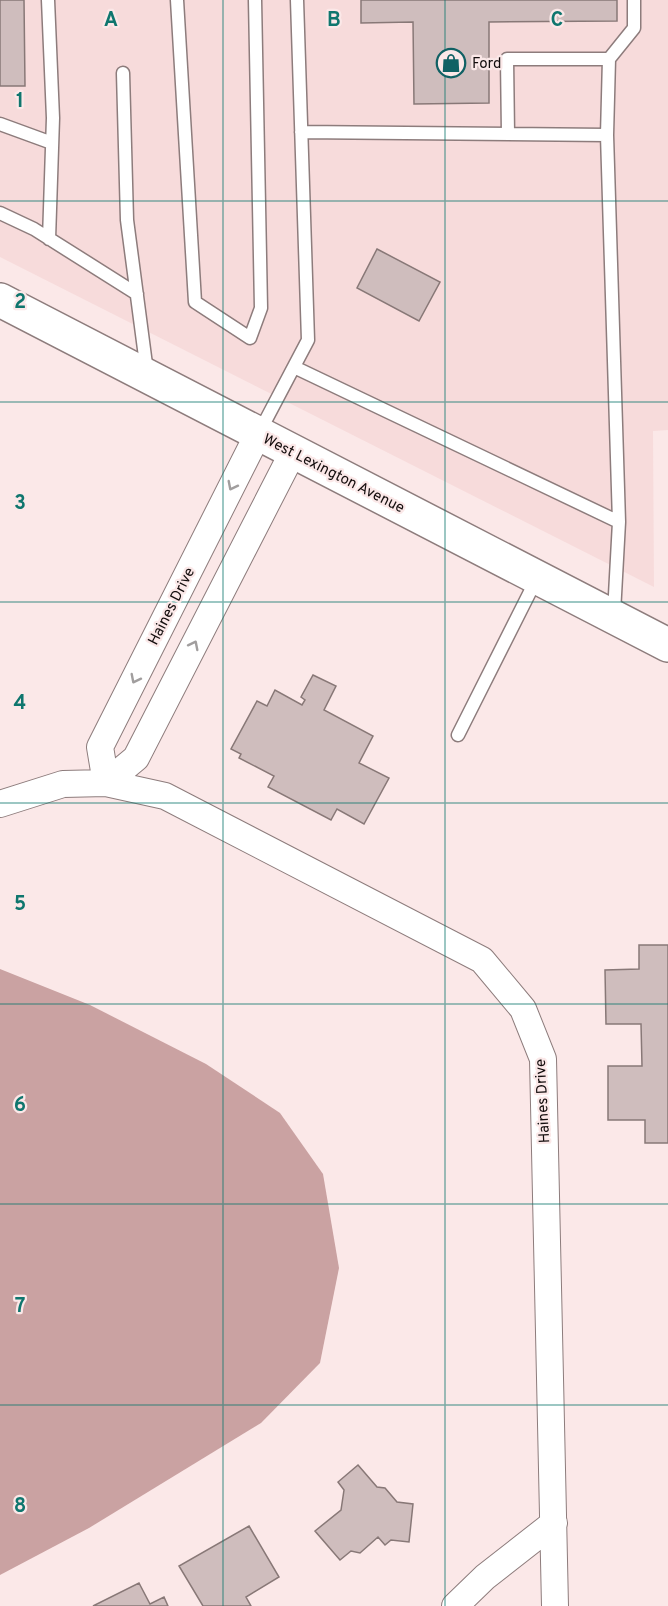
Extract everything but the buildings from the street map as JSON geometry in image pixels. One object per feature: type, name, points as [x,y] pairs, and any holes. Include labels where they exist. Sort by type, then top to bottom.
[{"type":"main road","name":"West Lexington Avenue","points":[[0,300],[668,645]]},
{"type":"street","name":"Haines Drive","points":[[258,434],[100,747],[105,783],[165,796],[482,960],[523,1009],[543,1059],[555,1606]]},
{"type":"street","points":[[0,804],[63,784],[105,783],[136,758],[293,452]]},
{"type":"street","points":[[455,1606],[485,1577],[554,1523]]},
{"type":"lane","points":[[48,0],[53,118],[49,238]]},
{"type":"lane","points":[[177,0],[195,302],[250,338],[261,308],[255,0]]},
{"type":"lane","points":[[258,434],[308,340],[297,0]]},
{"type":"lane","points":[[614,617],[619,522],[607,135],[609,59],[634,28],[634,0]]},
{"type":"lane","points":[[508,134],[507,59],[609,59]]},
{"type":"lane","points":[[123,73],[127,220],[147,376]]},
{"type":"lane","points":[[0,124],[52,143]]},
{"type":"lane","points":[[302,132],[607,135]]},
{"type":"lane","points":[[0,213],[49,238],[136,294]]},
{"type":"lane","points":[[294,367],[619,522]]},
{"type":"lane","points":[[458,735],[537,578]]},
{"type":"shaded area","points":[[0,0],[668,0],[668,430],[653,431],[654,587],[0,257]]},
{"type":"shaded area","points":[[0,969],[90,1005],[206,1064],[280,1113],[323,1174],[339,1268],[320,1363],[261,1423],[89,1528],[0,1575]]},
{"type":"place","name":"Ford","points":[[451,63]]}]
